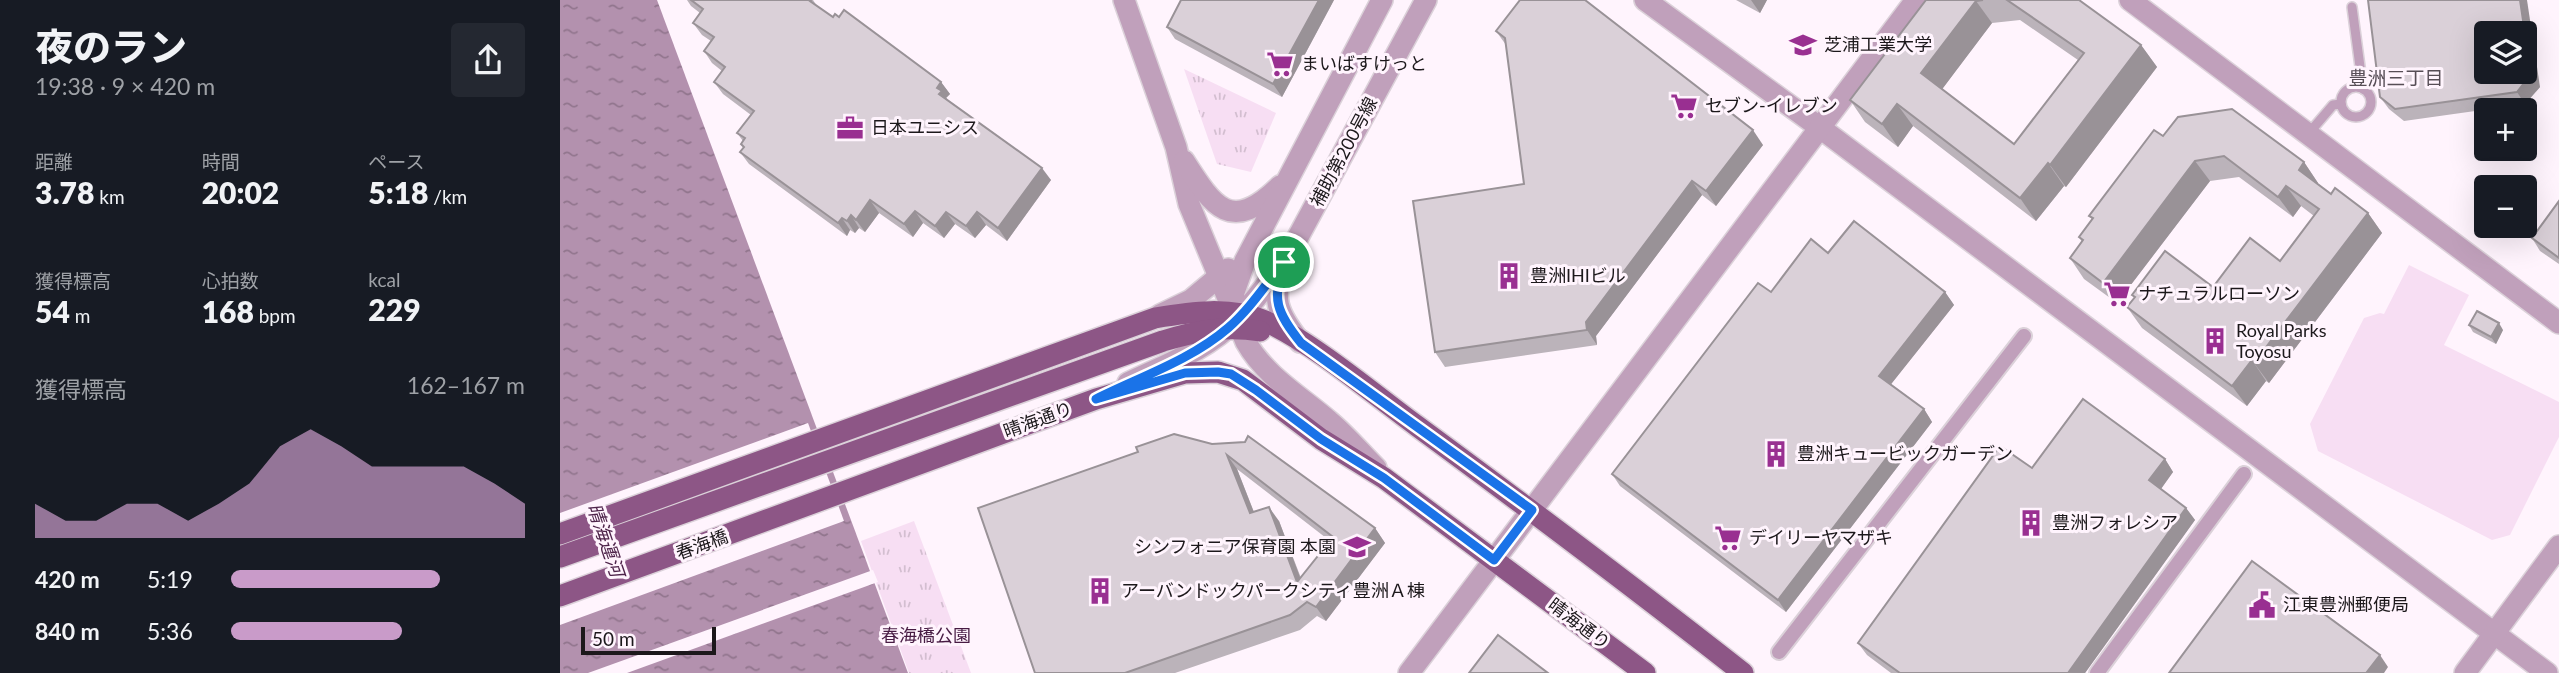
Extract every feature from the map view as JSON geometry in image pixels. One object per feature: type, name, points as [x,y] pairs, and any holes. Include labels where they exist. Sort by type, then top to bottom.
[{"type":"main road","name":"晴海通り","points":[[560,534],[1155,318],[1210,311],[1235,319],[1265,321],[1301,343],[1532,510],[1743,673]]},
{"type":"main road","name":"晴海通り","points":[[560,557],[1163,341],[1235,319]]},
{"type":"main road","name":"晴海通り","points":[[843,494],[1096,399],[1185,373],[1231,374],[1321,439],[1384,478],[1645,673]]},
{"type":"main road","name":"春海橋","points":[[560,596],[843,494]]},
{"type":"street","points":[[1124,0],[1176,147],[1189,204],[1245,342],[1261,364],[1332,423],[1384,478]]},
{"type":"street","name":"補助第200号線","points":[[1235,319],[1238,280],[1382,0]]},
{"type":"street","name":"補助第200号線","points":[[1301,343],[1278,307],[1277,284],[1284,262],[1426,0]]},
{"type":"street","points":[[1645,0],[1819,127],[2547,673]]},
{"type":"street","points":[[1409,673],[1916,0]]},
{"type":"street","points":[[2130,0],[2559,323]]},
{"type":"street","points":[[1176,147],[1207,197],[1223,209],[1235,212],[1252,210],[1289,177]]},
{"type":"street","points":[[1155,318],[1191,300],[1255,245]]},
{"type":"street","points":[[1096,399],[1203,346],[1235,319],[1284,262]]},
{"type":"street","points":[[1779,652],[2024,336]]},
{"type":"street","points":[[2096,673],[2244,474]]},
{"type":"street","points":[[2465,673],[2559,547]]},
{"type":"lane","points":[[2341,104],[2349,115],[2354,117],[2367,111],[2370,102],[2363,89],[2352,7]]},
{"type":"lane","points":[[2341,104],[2346,92],[2354,88],[2363,89]]},
{"type":"lane","points":[[2308,134],[2333,105],[2341,104]]},
{"type":"green space","points":[[1184,69],[1276,113],[1251,172],[1217,164]]},
{"type":"green space","points":[[2409,265],[2469,295],[2444,345],[2559,402],[2559,437],[2510,535],[2492,540],[2318,451],[2310,424],[2364,318],[2384,314]]},
{"type":"green space","name":"春海橋公園","points":[[914,521],[971,673],[909,673],[861,541]]},
{"type":"water","name":"晴海運河","points":[[560,0],[657,0],[908,673],[560,673]]},
{"type":"pier","points":[[808,423],[844,521],[560,625],[560,513]]},
{"type":"pier","points":[[873,570],[878,582],[627,673],[588,673]]},
{"type":"building","points":[[691,0],[811,0],[833,17],[835,14],[839,17],[844,10],[941,82],[937,88],[942,91],[939,94],[1042,168],[998,228],[977,212],[966,226],[946,212],[935,226],[915,211],[904,224],[870,200],[856,220],[851,215],[847,221],[842,218],[838,223],[740,152],[745,138],[737,133],[754,111],[714,82],[725,67],[704,51],[714,37],[693,23],[703,9]]},
{"type":"building","points":[[1181,0],[1319,0],[1273,84],[1167,27]]},
{"type":"building","points":[[1520,0],[1585,0],[1753,130],[1706,191],[1692,181],[1586,322],[1587,330],[1435,352],[1413,201],[1524,184],[1505,38],[1496,31]]},
{"type":"building","points":[[1926,0],[1983,0],[1976,1],[1921,73],[2014,144],[2084,53],[2007,0],[2079,0],[2141,45],[2050,165],[2048,163],[2020,198],[1897,104],[1882,124],[1850,100]]},
{"type":"building","points":[[2368,0],[2520,0],[2523,21],[2474,21],[2474,84],[2523,84],[2517,92],[2395,109],[2380,97]]},
{"type":"building","points":[[2232,109],[2304,162],[2299,170],[2331,194],[2335,188],[2368,213],[2254,363],[2252,360],[2232,386],[2127,307],[2135,297],[2132,295],[2165,251],[2213,287],[2250,238],[2280,261],[2319,209],[2286,186],[2278,197],[2224,156],[2195,161],[2103,283],[2070,258],[2083,240],[2079,237],[2093,218],[2089,216],[2154,130],[2163,136],[2178,117]]},
{"type":"building","points":[[2559,201],[2559,258],[2532,238],[2537,238],[2537,231]]},
{"type":"building","name":"豊洲キュービックガーデン","points":[[1854,221],[1945,292],[1879,376],[1924,409],[1778,600],[1612,474],[1758,283],[1771,292],[1811,239],[1828,253]]},
{"type":"building","points":[[2477,311],[2499,323],[2491,337],[2469,325]]},
{"type":"building","name":"豊洲フォレシア","points":[[2083,399],[2165,459],[2149,480],[2186,508],[2068,673],[1900,673],[1858,643],[2000,446],[2032,468]]},
{"type":"building","points":[[1174,434],[1212,444],[1245,442],[1248,436],[1375,528],[1316,607],[1307,602],[1290,615],[1125,673],[1035,673],[978,508],[1138,452],[1136,447]],"holes":[[[1227,455],[1333,537],[1297,582],[1269,507],[1250,513]]]},
{"type":"building","points":[[2252,561],[2380,655],[2368,673],[2169,673]]},
{"type":"building","points":[[1498,635],[1548,673],[1469,673]]},
{"type":"place","name":"芝浦工業大学","points":[[1803,45]]},
{"type":"place","name":"まいばすけっと","points":[[1280,64]]},
{"type":"place","name":"セブン-イレブン","points":[[1684,106]]},
{"type":"place","name":"日本ユニシス","points":[[850,128]]},
{"type":"place","name":"豊洲IHIビル","points":[[1509,276]]},
{"type":"place","name":"ナチュラルローソン","points":[[2117,294]]},
{"type":"place","name":"Royal Parks Toyosu","points":[[2215,341]]},
{"type":"place","name":"豊洲キュービックガーデン","points":[[1776,454]]},
{"type":"place","name":"豊洲フォレシア","points":[[2031,523]]},
{"type":"place","name":"デイリーヤマザキ","points":[[1728,538]]},
{"type":"place","name":"シンフォニア保育園 本園","points":[[1357,547]]},
{"type":"place","name":"アーバンドックパークシティ豊洲Ａ棟","points":[[1100,591]]},
{"type":"place","name":"江東豊洲郵便局","points":[[2262,605]]},
{"type":"district","name":"豊洲三丁目","points":[[2396,78]]},
{"type":"route","points":[[1284,262],[1277,284],[1278,307],[1283,319],[1301,343],[1532,510],[1494,560],[1384,478],[1321,439],[1243,380],[1231,374],[1196,371],[1173,375],[1096,399],[1182,357],[1221,334],[1237,320],[1284,262]]}]
